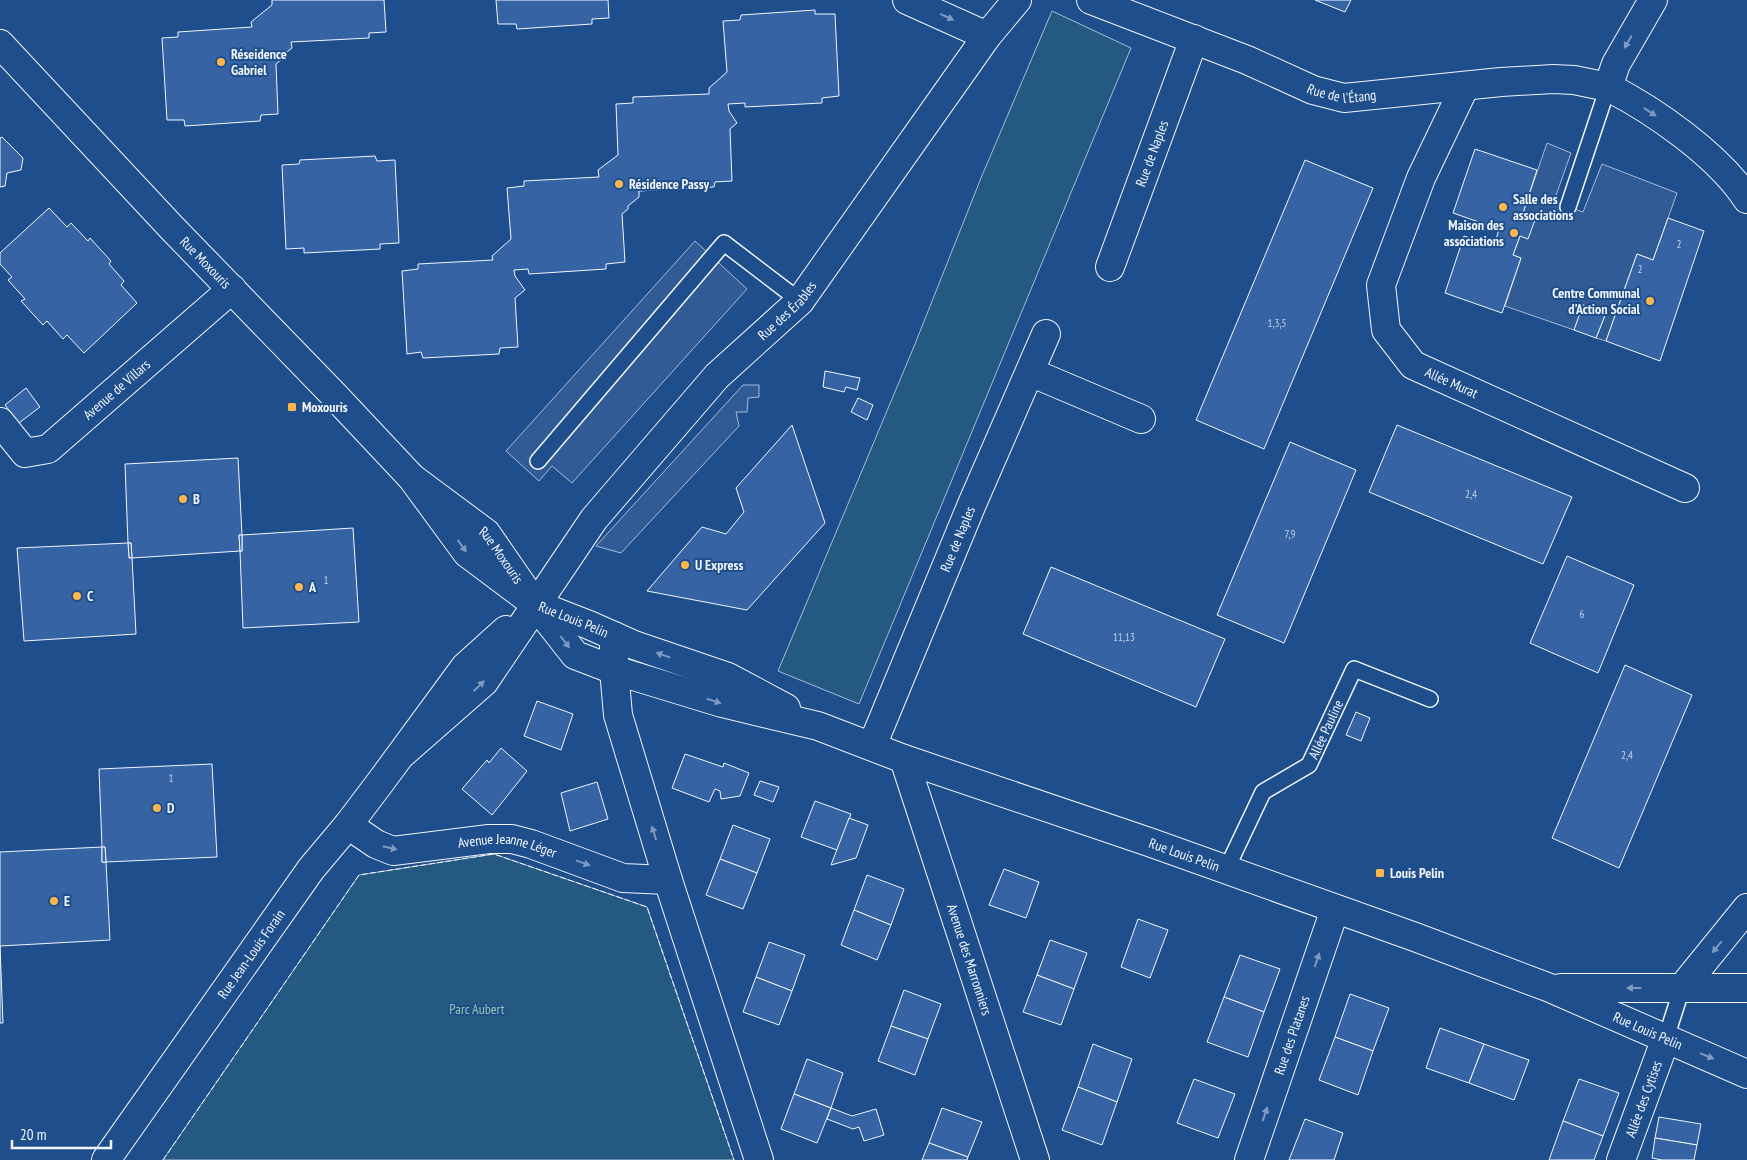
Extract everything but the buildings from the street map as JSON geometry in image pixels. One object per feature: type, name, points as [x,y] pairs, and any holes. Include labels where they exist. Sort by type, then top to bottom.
[{"type":"street","points":[[906,0],[987,36]]},
{"type":"street","name":"Rue des Érables","points":[[535,604],[594,520],[717,376],[800,301],[987,36],[1017,0]]},
{"type":"street","name":"Rue de l'Étang","points":[[1092,0],[1247,60],[1312,90],[1344,98],[1553,79],[1574,80],[1608,87],[1649,110],[1694,144],[1737,184],[1747,199]]},
{"type":"street","points":[[1608,87],[1616,64],[1652,0]]},
{"type":"street","name":"Rue de Naples","points":[[1110,267],[1194,39]]},
{"type":"street","name":"Rue Moxouris","points":[[0,44],[172,228],[412,478],[486,534],[535,604]]},
{"type":"street","name":"Allée Murat","points":[[1465,86],[1421,178],[1381,285],[1386,330],[1413,365],[1685,488]]},
{"type":"street","name":"Avenue de Villars","points":[[0,422],[25,452],[48,449],[232,289]]},
{"type":"street","name":"Rue de Naples","points":[[872,746],[972,504],[1046,334]]},
{"type":"street","points":[[1030,372],[1141,419]]},
{"type":"street","name":"Rue Louis Pelin","points":[[535,604],[634,645],[728,677],[818,726]]},
{"type":"street","name":"Rue Louis Pelin","points":[[535,604],[575,655],[614,670],[722,703],[818,726],[904,758],[1149,842],[1550,988],[1747,1074]]},
{"type":"street","name":"Rue Jean-Louis Forain","points":[[106,1160],[310,869],[348,826],[465,667],[535,604]]},
{"type":"street","points":[[614,636],[614,670],[618,715],[668,880],[759,1160]]},
{"type":"street","name":"Avenue des Marronniers","points":[[904,758],[1035,1160]]},
{"type":"street","name":"Avenue Jeanne Léger","points":[[348,826],[376,844],[393,851],[489,839],[512,839],[531,844],[623,878],[668,880]]},
{"type":"street","points":[[1682,988],[1747,908]]},
{"type":"street","name":"Rue des Platanes","points":[[1249,1160],[1335,909]]},
{"type":"street","name":"Rue Louis Pelin","points":[[1550,988],[1747,988]]},
{"type":"street","name":"Allée des Cytises","points":[[1621,1160],[1666,1038]]},
{"type":"lane","points":[[1568,207],[1608,87]]},
{"type":"lane","points":[[538,461],[724,243],[800,301]]},
{"type":"lane","name":"Allée Pauline","points":[[1226,870],[1263,792],[1309,764],[1354,670],[1430,699]]},
{"type":"lane","points":[[1666,1038],[1682,988]]},
{"type":"green space","points":[[1052,11],[1131,48],[859,704],[778,671],[915,344],[981,178]]},
{"type":"green space","name":"Parc Aubert","points":[[494,854],[647,907],[734,1160],[163,1160],[359,875]]},
{"type":"shaded area","points":[[1547,143],[1571,153],[1554,201],[1568,207],[1583,212],[1602,164],[1677,193],[1653,260],[1637,254],[1606,341],[1596,338],[1606,313],[1583,305],[1574,330],[1505,306],[1521,258],[1513,255],[1520,236],[1534,220],[1522,216]]},
{"type":"shaded area","points":[[695,241],[747,289],[572,483],[552,466],[539,481],[506,451]]},
{"type":"shaded area","points":[[743,385],[759,385],[759,397],[748,398],[747,412],[736,412],[739,426],[621,553],[596,546]]},
{"type":"fence","points":[[163,1160],[359,875],[494,854],[647,907],[734,1160]]},
{"type":"place","name":"Réseidence Gabriel","points":[[221,62]]},
{"type":"place","name":"Résidence Passy","points":[[619,184]]},
{"type":"place","name":"Salle des associations","points":[[1503,207]]},
{"type":"place","name":"Maison des associations","points":[[1514,233]]},
{"type":"place","name":"Centre Communal d'Action Social","points":[[1650,301]]},
{"type":"place","name":"Moxouris","points":[[292,407]]},
{"type":"place","name":"B","points":[[183,499]]},
{"type":"place","name":"U Express","points":[[685,565]]},
{"type":"place","name":"A","points":[[299,587]]},
{"type":"place","name":"C","points":[[77,596]]},
{"type":"place","name":"D","points":[[157,808]]},
{"type":"place","name":"Louis Pelin","points":[[1380,873]]},
{"type":"place","name":"E","points":[[54,901]]}]
